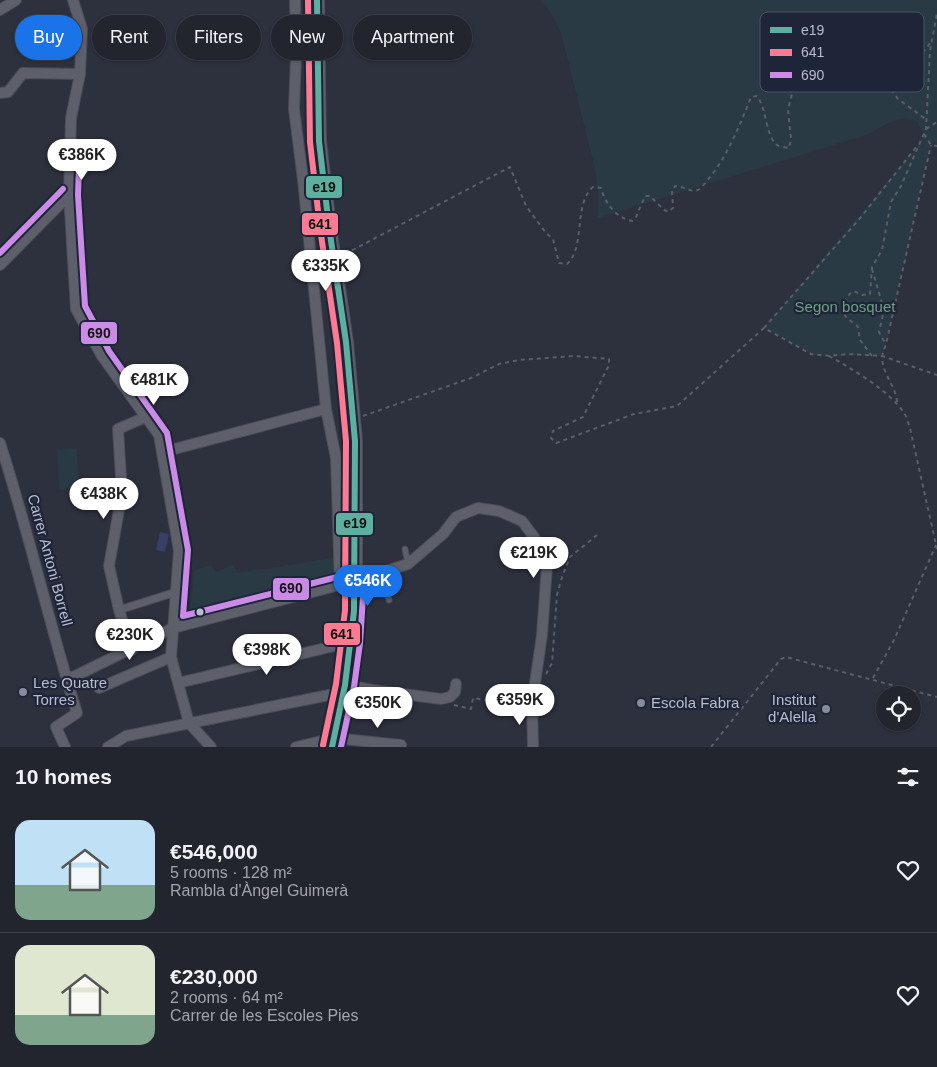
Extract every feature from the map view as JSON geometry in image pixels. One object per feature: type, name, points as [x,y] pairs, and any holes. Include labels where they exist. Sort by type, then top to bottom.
[{"type":"main road","points":[[317,0],[319,141],[346,342],[354,419],[355,581],[351,642],[345,688],[333,742]]},
{"type":"street","points":[[0,10],[16,0]]},
{"type":"street","points":[[73,0],[82,29],[80,74],[71,118],[69,195],[76,309],[102,356],[160,435],[179,551],[171,657],[189,723],[211,747]]},
{"type":"street","points":[[295,0],[296,61],[294,109],[326,409],[334,445],[337,472],[340,584]]},
{"type":"street","points":[[0,93],[8,92],[23,73],[80,74]]},
{"type":"street","points":[[0,265],[69,195]]},
{"type":"street","points":[[163,452],[326,409]]},
{"type":"street","points":[[132,650],[119,610],[108,566],[122,493],[118,429],[146,417]]},
{"type":"street","name":"Carrer Antoni Borrell","points":[[0,443],[19,502],[77,713],[56,727],[65,747]]},
{"type":"street","points":[[67,680],[132,650],[173,628],[355,581],[408,564],[443,534],[456,517],[478,508],[499,511],[522,521],[534,537],[548,566],[542,635],[532,704],[533,747]]},
{"type":"street","points":[[119,610],[176,592]]},
{"type":"street","points":[[178,684],[351,642]]},
{"type":"street","points":[[99,688],[171,657]]},
{"type":"street","points":[[108,747],[126,736],[345,688],[432,699],[450,698],[456,684]]},
{"type":"street","points":[[296,747],[333,742],[412,747]]},
{"type":"lane","points":[[405,549],[408,564]]},
{"type":"lane","points":[[382,573],[388,600]]},
{"type":"path","points":[[872,356],[860,340],[858,327],[848,320],[844,314],[844,305],[846,298],[854,292],[862,295],[870,294],[872,267],[882,250],[891,202],[901,186],[926,129],[932,41],[937,13]]},
{"type":"path","points":[[924,51],[932,41]]},
{"type":"path","points":[[334,260],[510,167],[526,206],[546,233],[553,239],[559,263],[567,264],[572,259],[581,225],[583,204],[588,191],[593,187],[601,188],[604,200],[625,220],[632,221],[636,217],[645,196],[650,196],[668,212],[673,208],[672,191],[676,186],[682,186],[691,191],[697,190],[706,182],[722,161],[732,144],[751,97],[757,96],[761,102],[772,138],[778,146],[789,148],[791,139],[788,110],[793,92]]},
{"type":"path","points":[[893,92],[898,99],[927,120]]},
{"type":"path","points":[[926,129],[937,122]]},
{"type":"path","points":[[897,403],[896,394],[887,378],[882,356],[931,145],[924,134]]},
{"type":"path","points":[[354,419],[471,378],[499,364],[519,360],[574,356],[609,360],[609,365],[583,417],[553,431],[552,438],[556,442],[634,414],[677,406],[764,328],[861,217],[920,143]]},
{"type":"path","points":[[931,145],[937,146]]},
{"type":"path","points":[[872,267],[884,310],[879,332],[886,344]]},
{"type":"path","points":[[764,328],[811,354],[882,356],[937,375]]},
{"type":"path","points":[[829,356],[862,374],[897,403],[905,414],[910,428],[937,549]]},
{"type":"path","points":[[535,688],[541,685],[552,662],[557,595],[570,557],[597,535]]},
{"type":"path","points":[[872,679],[894,640],[936,545]]},
{"type":"path","points":[[711,747],[781,659],[786,657],[937,697]]},
{"type":"path","points":[[447,698],[453,705],[471,708],[473,698],[520,706],[532,704]]},
{"type":"green space","name":"Segon bosquet","points":[[540,0],[937,0],[937,143],[929,142],[931,145],[882,356],[826,356],[811,354],[764,328],[920,143],[924,134],[916,121],[897,120],[869,134],[598,218],[598,192],[594,165],[561,33],[549,10]]},
{"type":"green space","points":[[77,448],[79,488],[59,489],[57,450]]},
{"type":"green space","points":[[337,557],[338,575],[190,611],[194,570],[211,565],[216,572],[233,565],[238,573]]},
{"type":"water","points":[[160,532],[169,534],[165,552],[156,550]]},
{"type":"transit line","name":"641","points":[[308,0],[310,142],[320,228],[337,343],[346,441],[345,610],[336,684],[323,745]]},
{"type":"transit line","name":"e19","points":[[317,0],[319,141],[329,227],[346,342],[355,441],[354,611],[345,685],[332,747]]},
{"type":"transit line","name":"690","points":[[79,165],[78,195],[85,306],[109,351],[167,433],[188,550],[183,616],[353,573],[360,574],[364,581],[360,643],[354,687],[341,747]]},
{"type":"transit line","name":"690","points":[[0,253],[63,189]]},
{"type":"place","name":"Les Quatre Torres","points":[[23,692]]},
{"type":"place","name":"Escola Fabra","points":[[641,703]]},
{"type":"place","name":"Institut d'Alella","points":[[826,709]]}]
